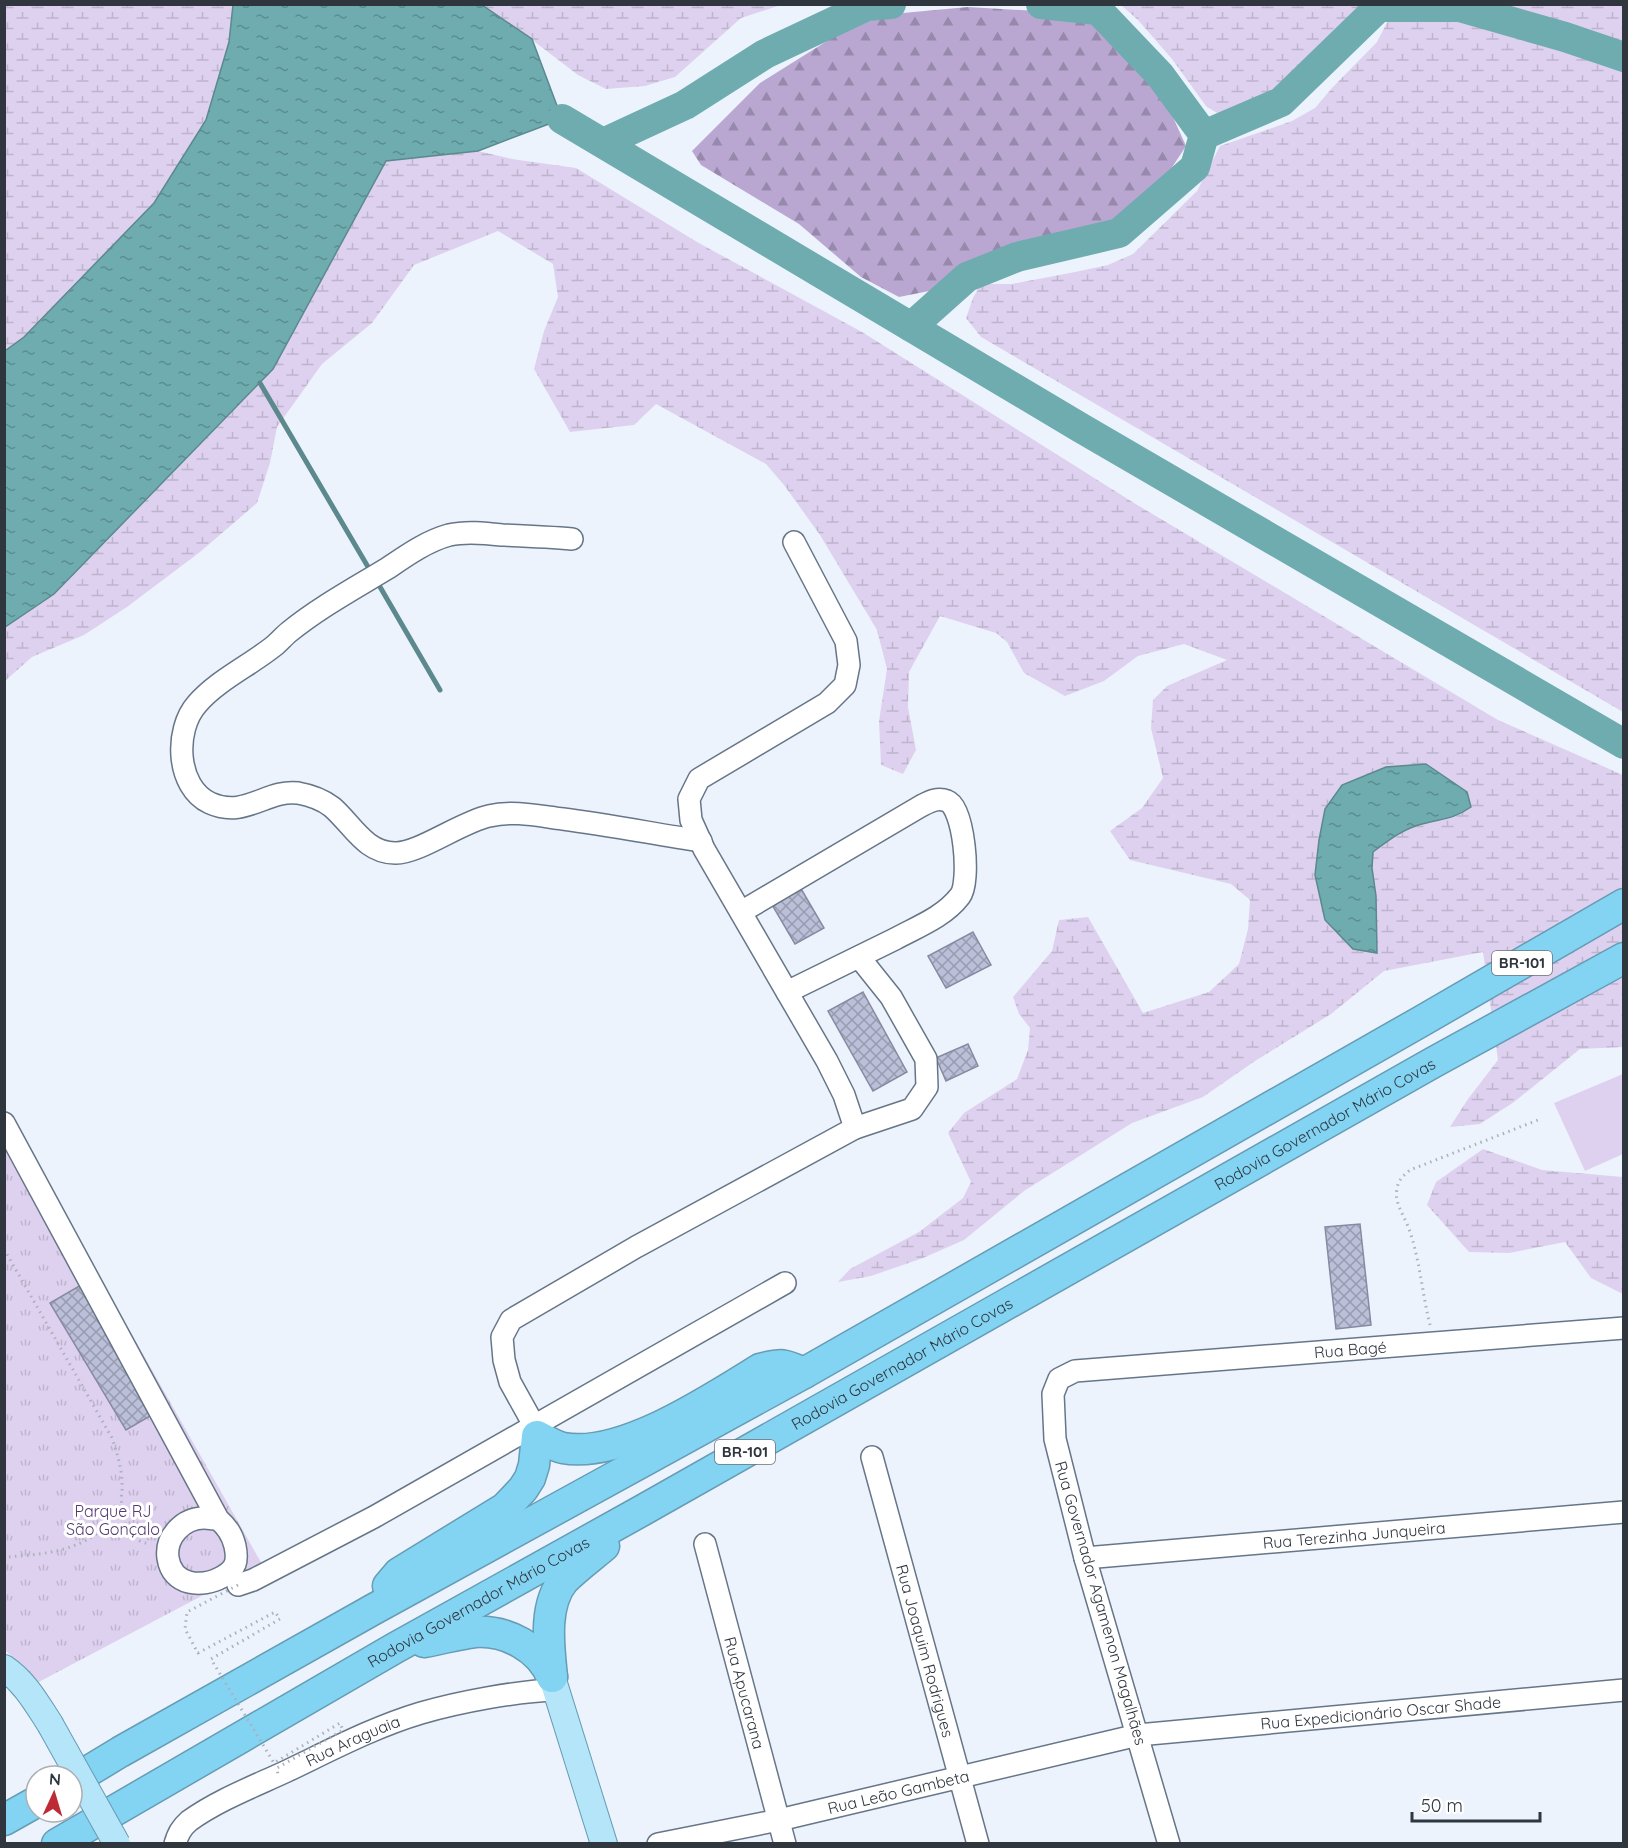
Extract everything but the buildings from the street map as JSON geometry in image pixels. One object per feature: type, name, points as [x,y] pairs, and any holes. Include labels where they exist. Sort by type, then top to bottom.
[{"type":"highway","name":"BR-101","points":[[84,1774],[374,1610],[804,1373],[1623,904]]},
{"type":"highway","name":"Rodovia Governador Mário Covas","points":[[57,1844],[395,1648],[1434,1062],[1623,958]]},
{"type":"highway","points":[[374,1610],[388,1586],[399,1573],[505,1508],[523,1489],[534,1465],[536,1431],[562,1448],[584,1449],[622,1442],[661,1426],[760,1369],[785,1365],[804,1373]]},
{"type":"highway","points":[[554,1684],[548,1632],[552,1605],[563,1581],[643,1510]]},
{"type":"highway","points":[[395,1648],[476,1632],[498,1634],[516,1640],[534,1652],[549,1671],[554,1684]]},
{"type":"highway","points":[[4,1809],[24,1801]]},
{"type":"highway","points":[[4,1820],[24,1808]]},
{"type":"main road","points":[[4,1668],[11,1672],[32,1695],[117,1844]]},
{"type":"main road","points":[[554,1684],[604,1844]]},
{"type":"street","points":[[572,539],[468,532],[450,535],[429,542],[330,603],[274,646],[231,675],[196,705],[184,730],[181,754],[186,777],[197,795],[211,803],[230,808],[249,806],[277,795],[296,793],[317,799],[332,807],[365,842],[378,850],[396,854],[416,848],[466,823],[491,815],[526,814],[700,841]]},
{"type":"street","points":[[794,542],[846,641],[849,664],[845,686],[827,703],[699,779],[689,799],[691,819],[700,841],[836,1078],[855,1128]]},
{"type":"street","points":[[741,912],[935,799],[947,801],[954,806],[967,863],[962,895],[937,917],[787,992]]},
{"type":"street","points":[[536,1431],[510,1382],[504,1360],[502,1337],[511,1320],[636,1246],[855,1128],[912,1109],[927,1087],[926,1059],[891,997],[859,957]]},
{"type":"street","points":[[4,1123],[218,1519],[231,1534],[245,1582],[536,1431],[785,1283]]},
{"type":"street","name":"Rua Bagé","points":[[1075,1371],[1623,1328]]},
{"type":"street","name":"Rua Governador Agamenon Magalhães","points":[[1075,1371],[1059,1379],[1053,1394],[1055,1439],[1085,1558],[1169,1844]]},
{"type":"street","name":"Rua Joaquim Rodrigues","points":[[872,1457],[978,1844]]},
{"type":"street","name":"Rua Terezinha Junqueira","points":[[1085,1558],[1623,1512]]},
{"type":"street","points":[[218,1519],[202,1518],[190,1521],[180,1528],[172,1536],[169,1545],[167,1556],[170,1566],[177,1577],[191,1584],[201,1584],[215,1581],[230,1572],[235,1564],[236,1554]]},
{"type":"street","name":"Rua Apucarana","points":[[705,1544],[785,1844]]},
{"type":"street","name":"Rua Araguaia","points":[[175,1844],[178,1832],[189,1822],[220,1803],[386,1725],[423,1712],[541,1691],[554,1684]]},
{"type":"street","name":"Rua Expedicionário Oscar Shade","points":[[1138,1735],[1623,1690]]},
{"type":"street","name":"Rua Leão Gambeta","points":[[658,1844],[779,1820],[1138,1735]]},
{"type":"path","points":[[1434,1342],[1417,1256],[1409,1228],[1397,1202],[1396,1190],[1399,1181],[1410,1170],[1538,1120]]},
{"type":"path","points":[[4,1249],[112,1437],[120,1461],[121,1505],[127,1532],[135,1539],[148,1544],[169,1545]]},
{"type":"path","points":[[4,1557],[49,1553],[69,1548],[92,1536],[109,1523],[121,1505]]},
{"type":"path","points":[[245,1582],[187,1612],[186,1629],[198,1653],[275,1612],[280,1619],[211,1659],[274,1763],[340,1724],[343,1730],[277,1768],[278,1775]]},
{"type":"green space","points":[[5,5],[233,5],[229,42],[206,120],[154,203],[24,337],[5,351]]},
{"type":"green space","points":[[482,5],[781,5],[741,18],[675,77],[645,86],[606,89],[578,75]]},
{"type":"green space","points":[[1121,5],[1370,5],[1280,91],[1225,118],[1206,106],[1172,59],[1138,20]]},
{"type":"green space","points":[[1391,5],[1623,5],[1623,712],[981,337],[966,318],[981,284],[1012,284],[1075,272],[1108,265],[1133,254],[1197,191],[1220,146],[1292,121],[1315,108],[1377,42],[1395,7]]},
{"type":"green space","points":[[968,7],[1071,13],[1109,33],[1145,71],[1172,115],[1186,146],[1169,172],[1115,223],[1081,234],[1015,244],[974,262],[944,288],[899,297],[861,277],[799,224],[701,165],[692,151],[760,83],[851,26],[892,14]]},
{"type":"green space","points":[[478,151],[512,159],[576,168],[697,242],[862,332],[1134,503],[1498,720],[1623,775],[1623,1047],[1580,1049],[1514,1102],[1480,1124],[1450,1127],[1498,1060],[1483,952],[1384,971],[1331,1014],[1255,1061],[1203,1097],[1132,1123],[1024,1191],[964,1240],[923,1258],[871,1276],[838,1282],[850,1269],[919,1232],[963,1198],[971,1182],[948,1133],[964,1113],[1017,1079],[1028,1050],[1030,1028],[1019,1014],[1013,997],[1052,951],[1059,920],[1088,917],[1143,1013],[1209,992],[1239,964],[1248,929],[1250,900],[1231,884],[1130,860],[1110,831],[1142,808],[1163,778],[1151,728],[1153,700],[1167,686],[1227,660],[1184,644],[1138,656],[1104,681],[1065,696],[1024,673],[1007,642],[996,633],[940,616],[909,672],[908,707],[916,750],[903,774],[881,765],[879,721],[887,669],[877,630],[820,535],[766,464],[656,404],[634,425],[570,432],[534,369],[544,331],[558,297],[553,264],[498,231],[414,265],[372,323],[322,364],[277,427],[270,463],[257,503],[200,552],[127,607],[84,635],[32,657],[5,681],[5,627],[54,594],[273,369],[386,161]]},
{"type":"green space","points":[[1623,1074],[1623,1154],[1585,1171],[1554,1103]]},
{"type":"green space","name":"Parque RJ São Gonçalo","points":[[4,1109],[262,1564],[35,1684],[19,1663],[5,1650]]},
{"type":"green space","points":[[1483,1149],[1542,1170],[1623,1177],[1623,1294],[1591,1278],[1565,1242],[1509,1253],[1469,1252],[1427,1205],[1436,1182]]},
{"type":"water","points":[[233,5],[482,5],[532,39],[562,119],[478,151],[386,161],[273,369],[54,594],[5,627],[5,351],[24,337],[154,203],[206,120],[229,42]]},
{"type":"water","points":[[1426,764],[1467,792],[1471,807],[1453,817],[1409,829],[1373,852],[1377,953],[1353,949],[1325,920],[1315,875],[1325,809],[1342,785],[1386,767]]},
{"type":"waterway","points":[[603,143],[685,105],[765,54],[867,6],[891,4]]},
{"type":"waterway","points":[[1041,4],[1098,10],[1160,75],[1204,135]]},
{"type":"waterway","points":[[911,327],[967,277],[1017,257],[1119,233],[1195,167],[1204,135],[1281,102],[1379,7],[1460,7],[1565,37],[1624,57]]},
{"type":"waterway","points":[[562,119],[1081,428],[1624,744]]},
{"type":"waterway","points":[[260,383],[371,572]]},
{"type":"waterway","points":[[376,580],[440,690]]}]
